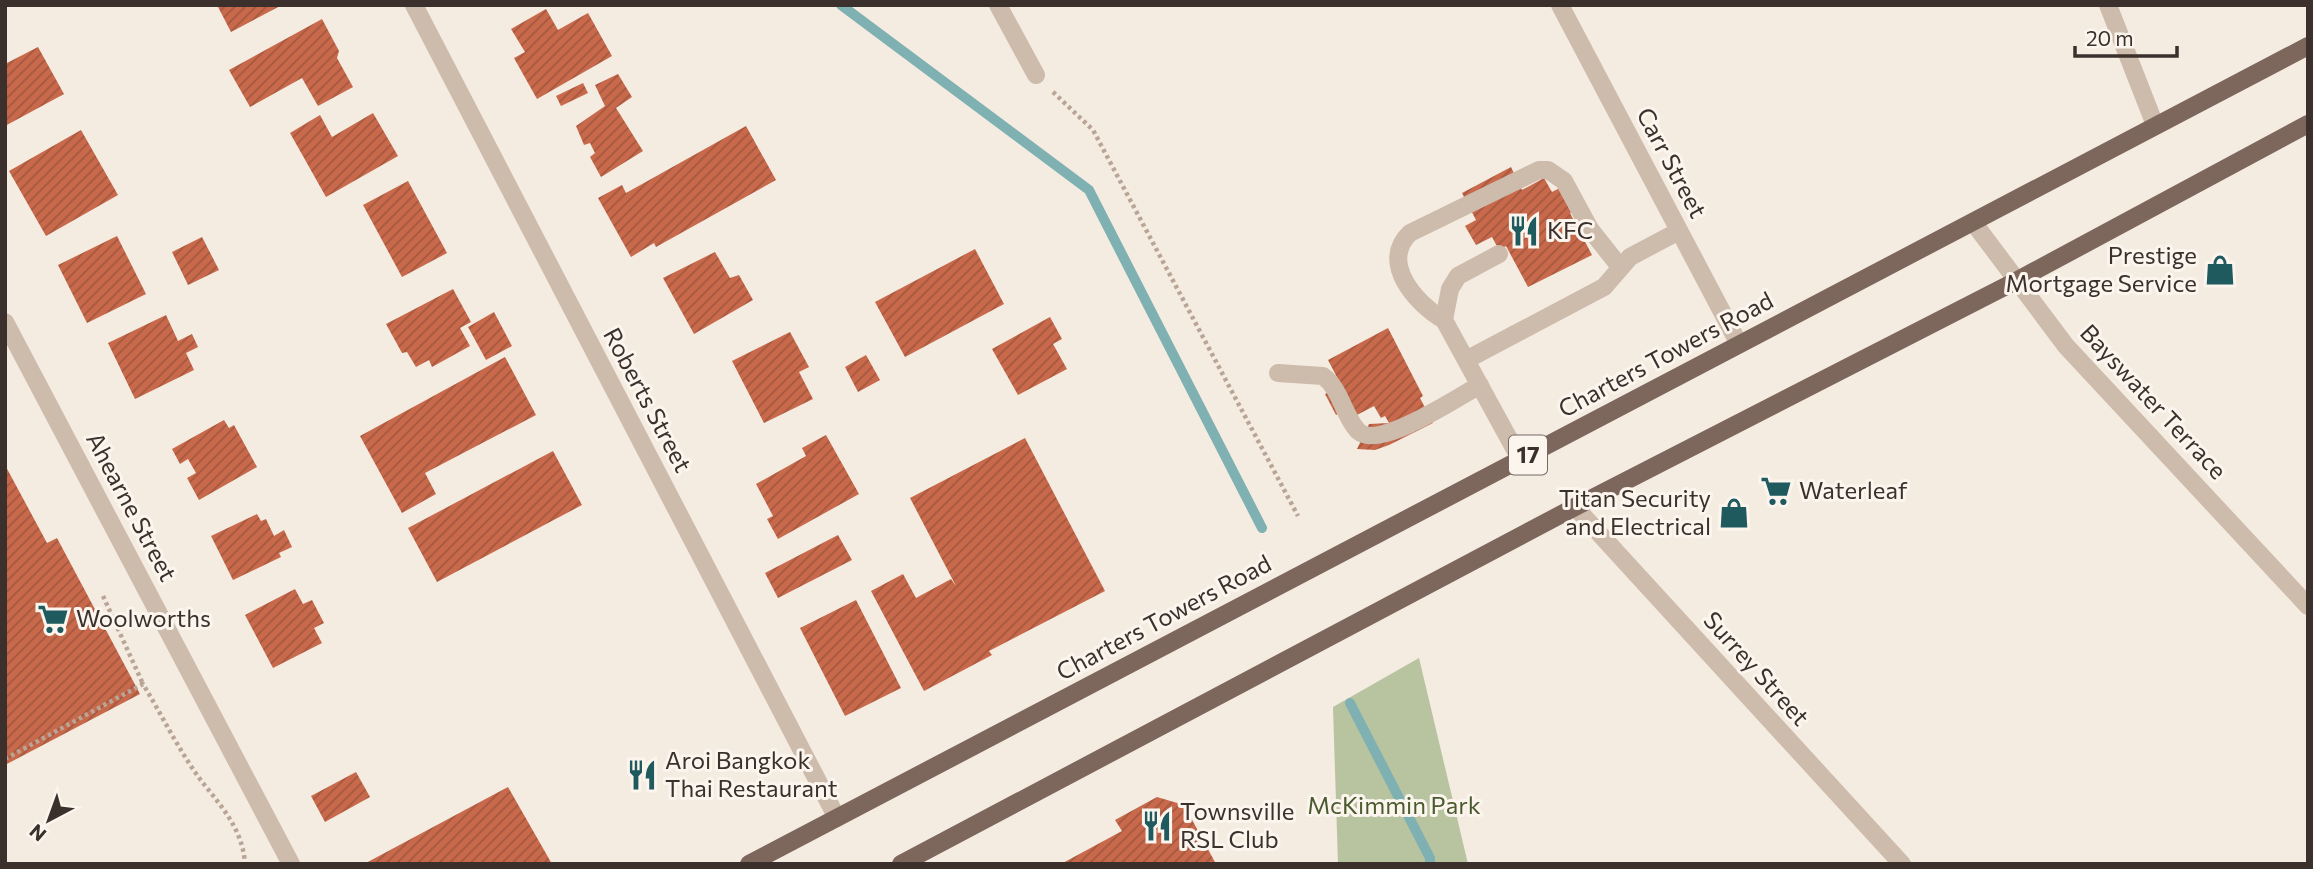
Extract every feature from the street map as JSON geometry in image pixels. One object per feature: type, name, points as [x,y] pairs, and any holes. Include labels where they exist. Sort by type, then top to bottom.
[{"type":"main road","name":"Charters Towers Road","points":[[749,864],[2308,46]]},
{"type":"main road","points":[[901,864],[1575,506],[2016,281],[2308,124]]},
{"type":"street","name":"Roberts Street","points":[[414,5],[837,817]]},
{"type":"street","points":[[998,5],[1036,75]]},
{"type":"street","name":"Carr Street","points":[[1560,5],[1739,344]]},
{"type":"street","points":[[2108,5],[2155,125]]},
{"type":"street","points":[[1520,459],[1444,320],[1426,310],[1401,273],[1398,249],[1402,240],[1410,233],[1539,170],[1548,170],[1564,181],[1590,229],[1620,267]]},
{"type":"street","name":"Bayswater Terrace","points":[[1973,222],[2066,346],[2308,606]]},
{"type":"street","points":[[1466,360],[1604,287],[1630,257],[1679,231]]},
{"type":"street","points":[[1444,320],[1450,289],[1458,276],[1499,254]]},
{"type":"street","name":"Ahearne Street","points":[[5,322],[290,862]]},
{"type":"street","points":[[1278,373],[1323,376],[1332,386],[1359,432],[1371,438],[1388,435],[1480,386]]},
{"type":"street","name":"Surrey Street","points":[[1575,506],[1902,864]]},
{"type":"path","points":[[1036,75],[1093,130],[1298,516]]},
{"type":"path","points":[[103,596],[143,684],[242,841],[245,864]]},
{"type":"path","points":[[5,759],[143,684]]},
{"type":"green space","name":"McKimmin Park","points":[[1419,658],[1468,864],[1338,864],[1333,707]]},
{"type":"building","points":[[217,5],[282,5],[231,32]]},
{"type":"building","points":[[546,9],[558,30],[588,13],[612,56],[537,99],[514,58],[525,52],[511,29]]},
{"type":"building","points":[[322,19],[339,51],[337,58],[353,87],[318,106],[302,78],[250,107],[229,70]]},
{"type":"building","points":[[38,47],[64,94],[5,126],[5,64]]},
{"type":"building","points":[[618,74],[632,97],[616,108],[643,151],[601,177],[590,157],[595,153],[590,143],[584,145],[576,126],[605,106],[595,85]]},
{"type":"building","points":[[583,83],[588,93],[561,106],[556,96]]},
{"type":"building","points":[[373,113],[398,156],[326,197],[290,133],[320,115],[332,137]]},
{"type":"building","points":[[746,126],[776,180],[656,247],[654,243],[631,257],[598,198],[622,185],[626,193]]},
{"type":"building","points":[[81,130],[118,195],[46,236],[9,171]]},
{"type":"building","name":"KFC","points":[[1511,167],[1522,190],[1544,178],[1552,192],[1573,181],[1586,205],[1570,213],[1592,255],[1528,287],[1506,246],[1499,250],[1492,237],[1476,245],[1465,226],[1476,220],[1462,193]]},
{"type":"building","points":[[408,181],[447,253],[402,277],[363,205]]},
{"type":"building","points":[[117,236],[146,294],[87,323],[58,265]]},
{"type":"building","points":[[202,237],[219,270],[188,285],[172,252]]},
{"type":"building","points":[[975,249],[1004,304],[905,357],[875,302]]},
{"type":"building","points":[[715,252],[730,278],[739,275],[753,300],[694,334],[663,278]]},
{"type":"building","points":[[453,289],[471,322],[460,328],[470,346],[432,367],[429,360],[416,367],[407,352],[402,353],[386,324]]},
{"type":"building","points":[[494,312],[512,346],[486,360],[468,327]]},
{"type":"building","points":[[166,315],[178,341],[192,334],[198,347],[186,353],[194,370],[135,399],[108,343]]},
{"type":"building","points":[[1050,317],[1062,339],[1053,344],[1067,369],[1018,395],[992,349]]},
{"type":"building","points":[[1388,328],[1423,396],[1420,398],[1433,423],[1375,450],[1357,449],[1369,424],[1389,423],[1385,416],[1381,418],[1374,406],[1357,415],[1352,407],[1336,415],[1325,394],[1341,385],[1328,360]]},
{"type":"building","points":[[790,332],[809,367],[799,372],[813,399],[764,423],[732,361]]},
{"type":"building","points":[[866,355],[880,380],[858,392],[845,367]]},
{"type":"building","points":[[505,357],[536,415],[425,473],[436,494],[402,513],[360,436]]},
{"type":"building","points":[[224,420],[229,428],[234,425],[257,467],[199,500],[187,478],[196,473],[188,459],[180,464],[172,449]]},
{"type":"building","points":[[826,435],[859,494],[778,539],[767,519],[773,516],[756,484],[806,456],[802,448]]},
{"type":"building","points":[[1025,438],[1105,591],[989,651],[992,655],[924,691],[871,591],[903,574],[916,598],[951,579],[956,586],[910,498]]},
{"type":"building","points":[[553,451],[582,505],[437,582],[408,528]]},
{"type":"building","name":"Woolworths","points":[[5,465],[47,543],[57,538],[140,694],[5,765]]},
{"type":"building","points":[[257,514],[261,521],[266,519],[274,536],[284,530],[292,547],[279,553],[281,557],[233,580],[211,536]]},
{"type":"building","points":[[838,535],[852,560],[778,598],[765,573]]},
{"type":"building","points":[[295,589],[303,604],[312,600],[324,623],[314,628],[322,643],[273,668],[245,615]]},
{"type":"building","points":[[856,600],[901,688],[845,716],[800,628]]},
{"type":"building","points":[[356,772],[370,797],[325,822],[311,796]]},
{"type":"building","points":[[508,787],[552,864],[364,864]]},
{"type":"building","name":"Townsville RSL Club","points":[[1157,797],[1184,805],[1216,864],[1061,864],[1122,831],[1115,820]]},
{"type":"waterway","points":[[841,5],[1089,190],[1262,528]]},
{"type":"waterway","points":[[1350,703],[1430,858],[1430,864]]},
{"type":"place","name":"KFC","points":[[1524,231]]},
{"type":"place","name":"Prestige Mortgage Service","points":[[2220,270]]},
{"type":"place","name":"Waterleaf","points":[[1776,491]]},
{"type":"place","name":"Titan Security and Electrical","points":[[1734,513]]},
{"type":"place","name":"Woolworths","points":[[53,619]]},
{"type":"place","name":"Aroi Bangkok Thai Restaurant","points":[[642,775]]},
{"type":"place","name":"Townsville RSL Club","points":[[1157,826]]}]
